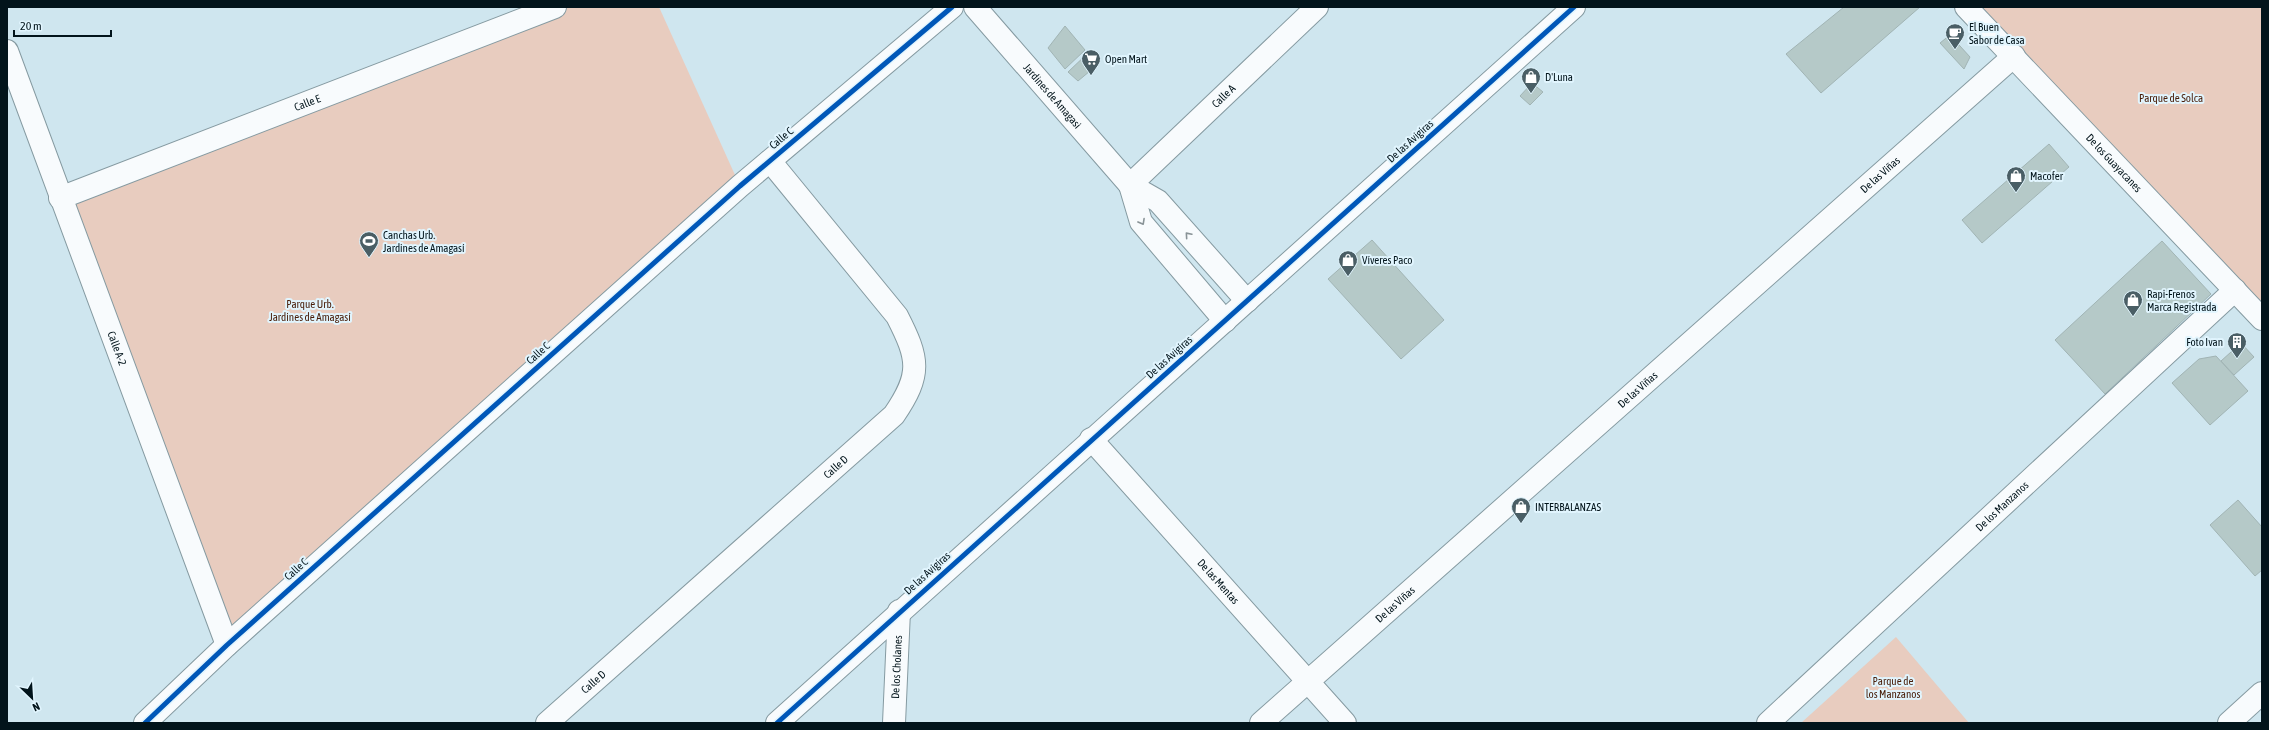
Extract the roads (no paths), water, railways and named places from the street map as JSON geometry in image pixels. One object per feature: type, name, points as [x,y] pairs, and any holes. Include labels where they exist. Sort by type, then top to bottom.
[{"type":"street","name":"Calle E","points":[[60,198],[555,7]]},
{"type":"street","name":"Calle C","points":[[145,723],[226,645],[770,161],[952,7]]},
{"type":"street","name":"Jardines de Amagasi","points":[[975,7],[1130,185],[1158,201],[1247,301]]},
{"type":"street","name":"Calle A","points":[[1130,185],[1317,7]]},
{"type":"street","name":"De las Avigiras","points":[[777,723],[1091,439],[1225,321],[1574,7]]},
{"type":"street","name":"De los Guayacanes","points":[[1966,7],[2262,319]]},
{"type":"street","name":"Calle A-2","points":[[7,51],[11,72],[60,198],[226,645]]},
{"type":"street","name":"De las Viñas","points":[[1261,723],[1306,680],[2014,56]]},
{"type":"street","name":"Calle D","points":[[547,723],[894,415],[906,398],[915,365],[912,344],[897,316],[770,161]]},
{"type":"street","name":"Jardines de Amagasi","points":[[1130,185],[1141,222],[1225,321]]},
{"type":"street","name":"De los Manzanos","points":[[1768,723],[2235,290]]},
{"type":"street","name":"De las Mentas","points":[[1091,439],[1345,723]]},
{"type":"street","name":"De los Cholanes","points":[[894,723],[899,612]]},
{"type":"street","points":[[2229,723],[2262,693]]},
{"type":"place","name":"El Buen Sabor de Casa","points":[[1955,50]]},
{"type":"place","name":"Open Mart","points":[[1091,76]]},
{"type":"place","name":"D'Luna","points":[[1531,94]]},
{"type":"place","name":"Macofer","points":[[2016,193]]},
{"type":"place","name":"Canchas Urb. Jardines de Amagasí","points":[[369,258]]},
{"type":"place","name":"Víveres Paco","points":[[1348,277]]},
{"type":"place","name":"Rapi-Frenos Marca Registrada","points":[[2133,317]]},
{"type":"place","name":"Foto Ivan","points":[[2237,359]]},
{"type":"place","name":"INTERBALANZAS","points":[[1521,524]]},
{"type":"park label","name":"Parque de Solca","points":[[2171,98]]},
{"type":"park label","name":"Parque Urb. Jardines de Amagasí","points":[[310,310]]},
{"type":"park label","name":"Parque de los Manzanos","points":[[1893,687]]}]
